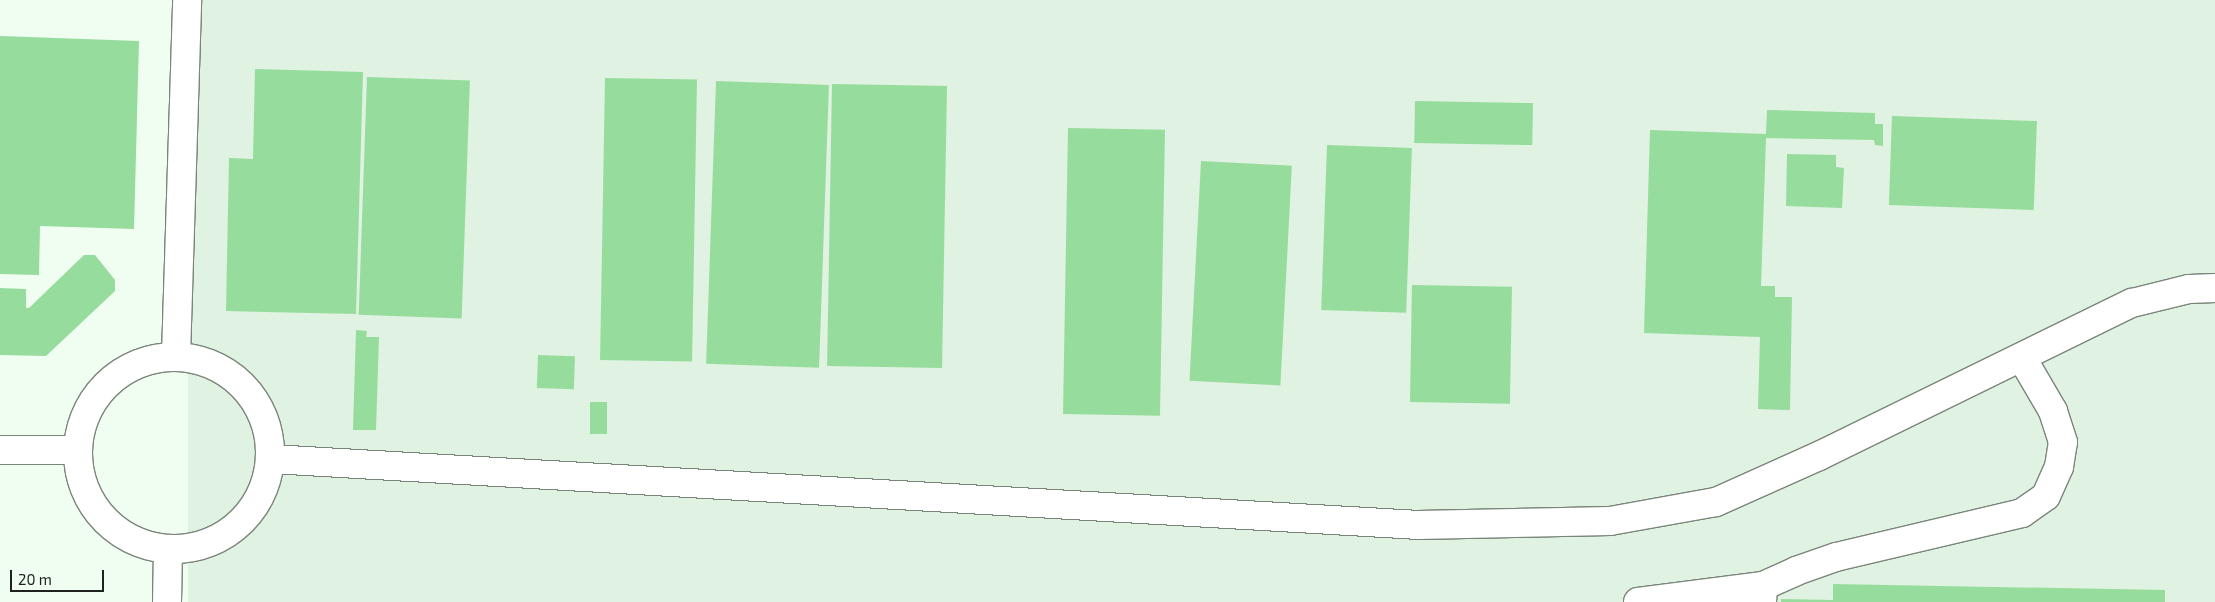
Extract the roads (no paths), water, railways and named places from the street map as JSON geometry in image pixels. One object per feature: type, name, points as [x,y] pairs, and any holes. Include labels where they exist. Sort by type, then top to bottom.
[{"type":"street","points":[[176,356],[187,0]]},
{"type":"street","points":[[270,459],[1418,525],[1610,521],[1716,502],[1819,456],[2132,303],[2189,289],[2215,288]]},
{"type":"street","points":[[176,356],[214,364],[245,387],[265,420],[270,459],[261,496],[238,526],[205,545],[168,551],[121,535],[88,499],[77,450],[85,414],[107,383],[138,362],[176,356]]},
{"type":"street","points":[[1638,602],[1763,594],[1836,557],[2022,513],[2046,496],[2059,467],[2064,442],[2053,411],[2022,358]]},
{"type":"street","points":[[0,450],[77,450]]},
{"type":"street","points":[[167,602],[168,551]]}]
